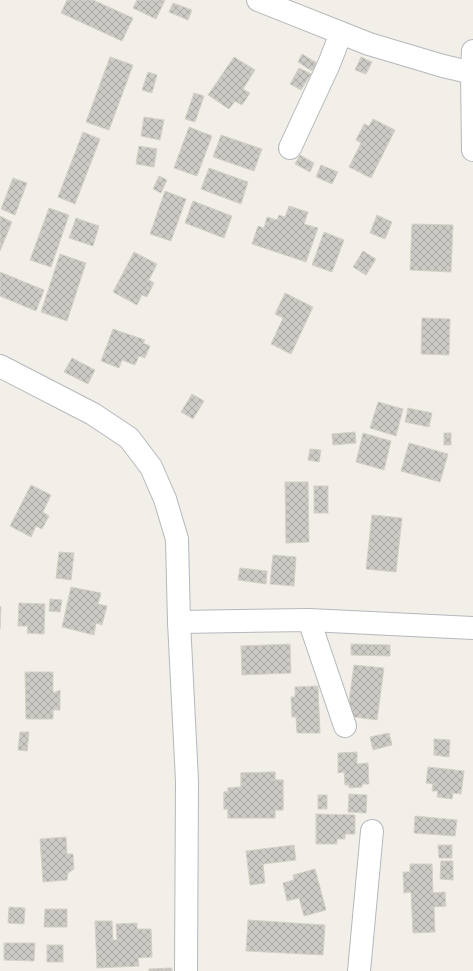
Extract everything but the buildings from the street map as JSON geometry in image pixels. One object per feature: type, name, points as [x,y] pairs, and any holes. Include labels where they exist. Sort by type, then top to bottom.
[{"type":"street","points":[[258,0],[370,44],[472,73]]},
{"type":"street","points":[[290,148],[329,64],[341,33]]},
{"type":"street","points":[[473,51],[473,150]]},
{"type":"street","points":[[0,366],[93,414],[129,438],[151,467],[165,499],[177,539],[187,781],[186,971]]},
{"type":"street","points":[[180,622],[309,620],[473,628]]},
{"type":"street","points":[[309,620],[345,726]]},
{"type":"street","points":[[359,971],[372,831]]}]
